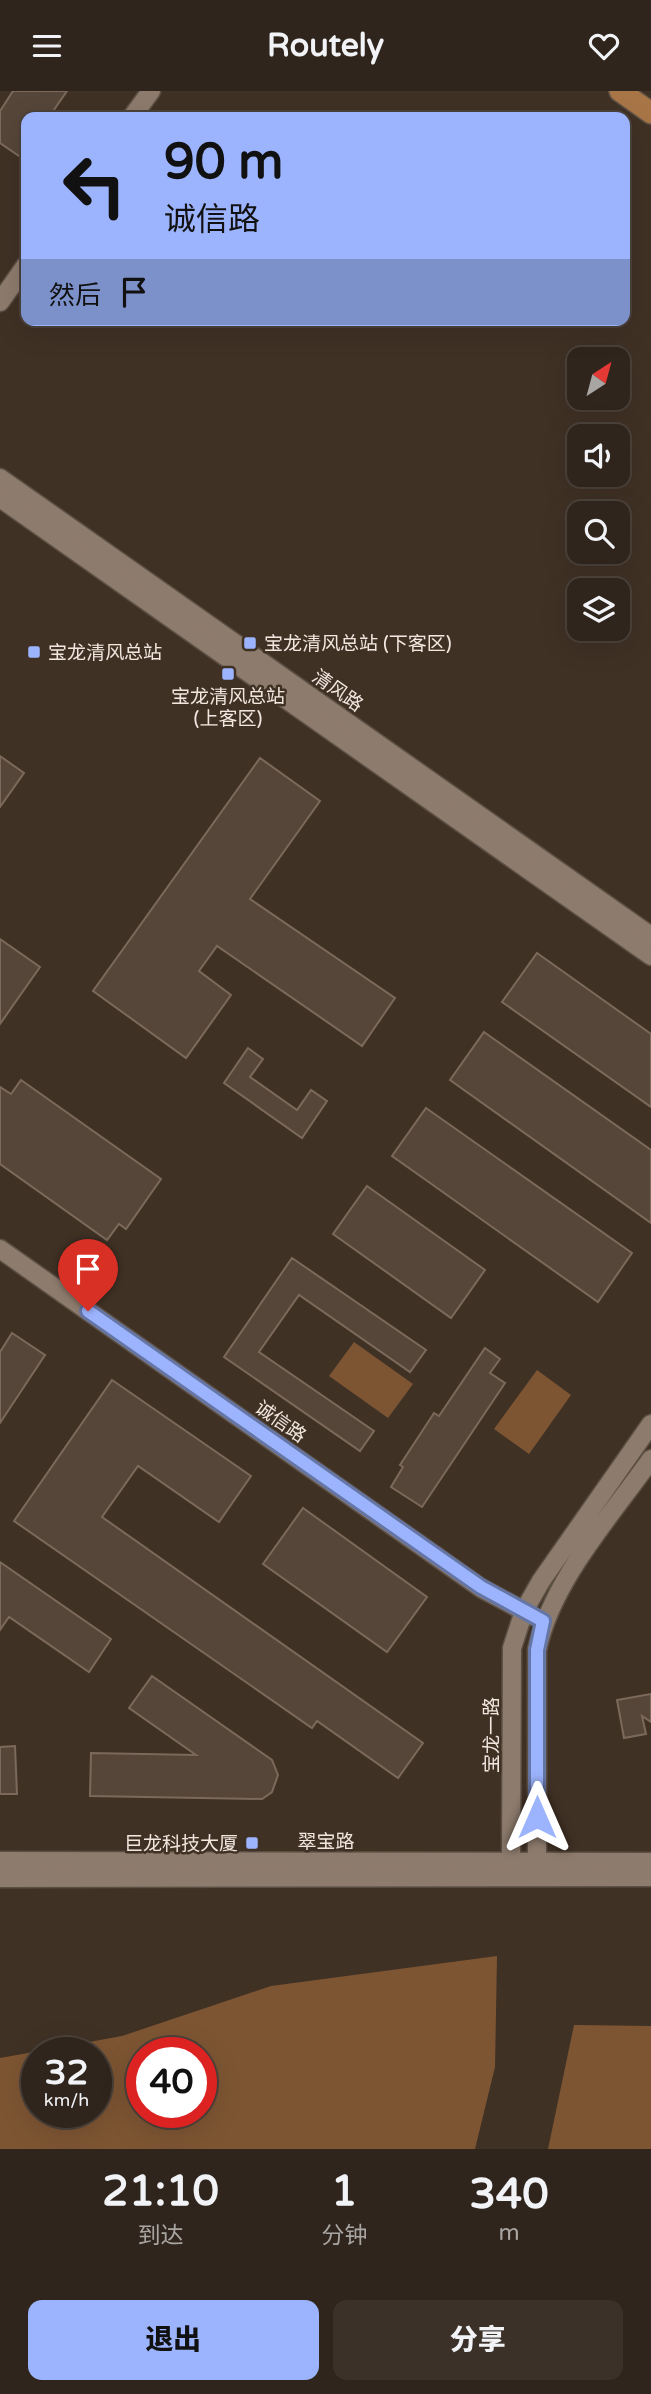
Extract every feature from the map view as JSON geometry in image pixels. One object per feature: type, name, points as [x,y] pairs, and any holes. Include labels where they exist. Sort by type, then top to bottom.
[{"type":"main road","points":[[620,91],[651,113]]},
{"type":"street","points":[[135,112],[150,91]]},
{"type":"street","points":[[0,302],[21,272]]},
{"type":"street","name":"清风路","points":[[0,478],[651,936]]},
{"type":"street","name":"清风路","points":[[0,498],[651,955]]},
{"type":"street","name":"诚信路","points":[[0,1249],[481,1587],[543,1621]]},
{"type":"street","name":"宝龙一路","points":[[511,1862],[512,1648],[524,1611],[551,1566],[651,1424]]},
{"type":"street","points":[[511,1862],[524,1877],[537,1862],[537,1650],[543,1621],[558,1593],[651,1459]]},
{"type":"street","name":"翠宝路","points":[[0,1861],[651,1862]]},
{"type":"street","name":"翠宝路","points":[[0,1878],[651,1877]]},
{"type":"shaded area","points":[[354,1342],[413,1384],[388,1418],[329,1376]]},
{"type":"shaded area","points":[[537,1370],[571,1395],[529,1454],[494,1429]]},
{"type":"shaded area","points":[[497,1956],[495,2067],[475,2149],[0,2149],[0,2058],[21,2054],[21,2128],[112,2128],[112,2038],[271,1986]]},
{"type":"shaded area","points":[[574,2025],[651,2026],[651,2149],[548,2149]]},
{"type":"building","points":[[13,91],[67,91],[52,112],[21,112],[21,157],[0,143],[0,111]]},
{"type":"building","points":[[0,756],[24,773],[0,807]]},
{"type":"building","points":[[260,758],[320,801],[250,899],[395,998],[362,1046],[217,946],[199,971],[231,995],[186,1058],[93,991]]},
{"type":"building","points":[[0,939],[40,967],[0,1024]]},
{"type":"building","points":[[537,953],[651,1034],[651,1107],[502,1002]]},
{"type":"building","points":[[484,1032],[651,1150],[651,1223],[450,1080]]},
{"type":"building","points":[[248,1048],[263,1059],[250,1077],[297,1110],[311,1090],[327,1101],[302,1138],[224,1083]]},
{"type":"building","points":[[21,1080],[161,1179],[126,1229],[119,1224],[107,1240],[0,1164],[0,1087],[11,1094]]},
{"type":"building","points":[[426,1108],[632,1253],[598,1302],[392,1156]]},
{"type":"building","points":[[367,1186],[485,1270],[451,1318],[333,1234]]},
{"type":"building","points":[[292,1258],[426,1350],[410,1372],[299,1295],[259,1352],[374,1431],[360,1451],[224,1357]]},
{"type":"building","points":[[12,1333],[45,1355],[0,1423],[0,1352]]},
{"type":"building","points":[[485,1348],[500,1359],[490,1373],[505,1383],[422,1507],[391,1487],[403,1467],[400,1465],[434,1413],[439,1416]]},
{"type":"building","points":[[112,1380],[251,1476],[219,1522],[138,1466],[102,1517],[423,1743],[398,1778],[317,1721],[312,1728],[14,1521]]},
{"type":"building","points":[[303,1508],[427,1597],[387,1652],[263,1564]]},
{"type":"building","points":[[0,1562],[111,1639],[89,1672],[9,1617],[0,1630]]},
{"type":"building","points":[[152,1676],[272,1760],[278,1775],[272,1792],[262,1799],[90,1796],[91,1753],[196,1755],[129,1708]]},
{"type":"building","points":[[651,1694],[651,1722],[642,1716],[646,1734],[624,1738],[617,1700]]},
{"type":"building","points":[[15,1746],[17,1794],[0,1794],[0,1747]]},
{"type":"place","name":"宝龙清风总站 (下客区)","points":[[250,643]]},
{"type":"place","name":"宝龙清风总站","points":[[34,652]]},
{"type":"place","name":"宝龙清风总站 (上客区)","points":[[228,674]]},
{"type":"place","name":"巨龙科技大厦","points":[[252,1843]]},
{"type":"route","points":[[88,1311],[489,1593],[543,1621],[537,1650],[537,1817]]}]
